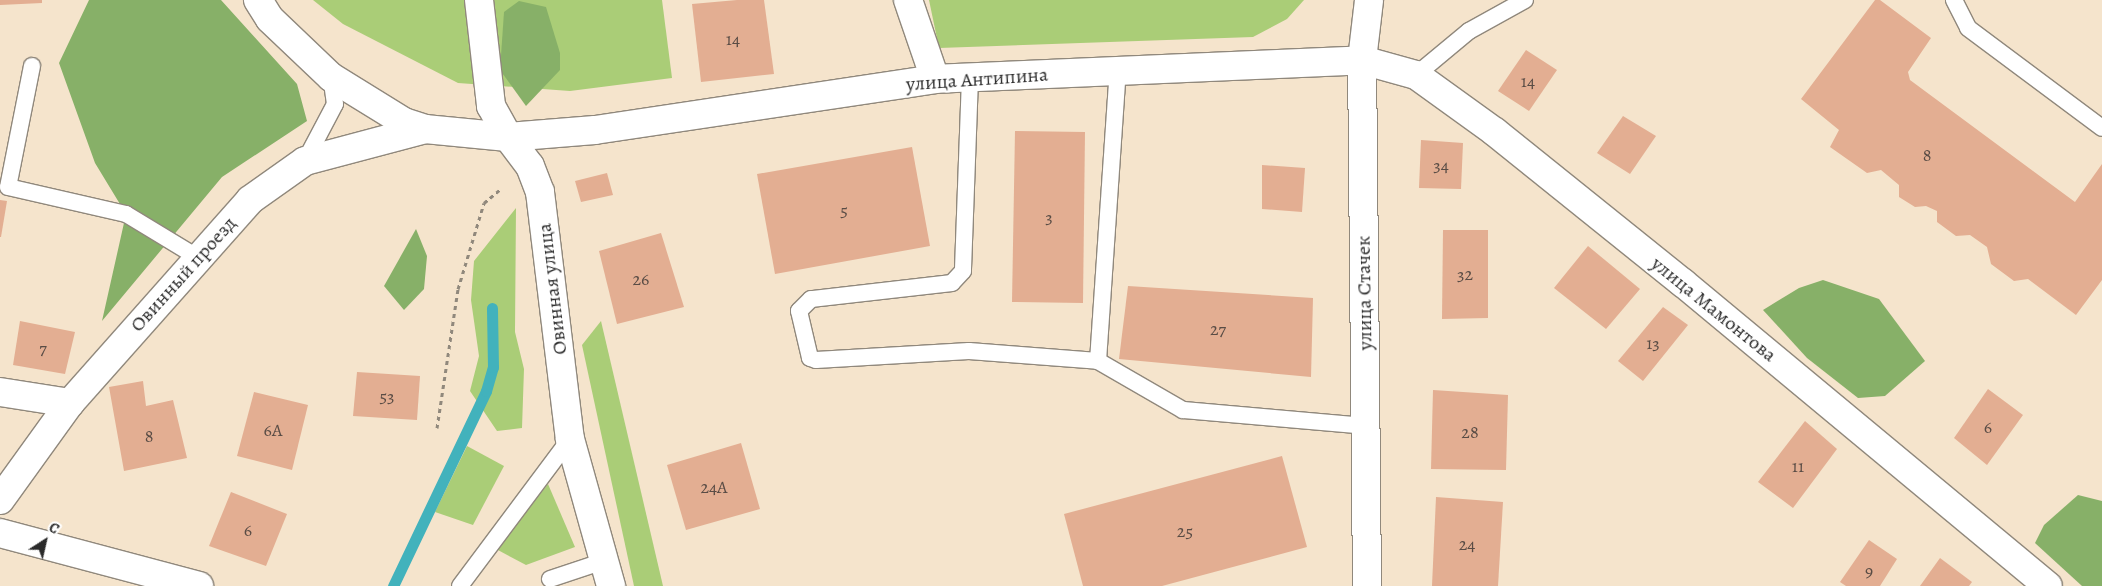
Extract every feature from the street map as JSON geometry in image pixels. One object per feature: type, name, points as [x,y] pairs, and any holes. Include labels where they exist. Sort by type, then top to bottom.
[{"type":"street","points":[[258,0],[270,19],[331,77],[404,122],[425,129]]},
{"type":"street","name":"Овинная улица","points":[[479,0],[491,106],[508,137],[530,166],[540,192],[570,439],[607,574]]},
{"type":"street","points":[[908,0],[935,79]]},
{"type":"street","name":"улица Стачек","points":[[1367,586],[1362,60],[1368,0]]},
{"type":"street","name":"улица Антипина","points":[[425,129],[508,137],[595,130],[935,79],[1362,60]]},
{"type":"street","name":"улица Мамонтова","points":[[1362,60],[1416,75],[1495,132],[1683,283],[2048,586]]},
{"type":"street","name":"Овинный проезд","points":[[0,500],[70,403],[197,257],[250,200],[305,161],[425,129]]},
{"type":"street","points":[[0,392],[70,403]]},
{"type":"street","points":[[0,533],[199,586]]},
{"type":"lane","points":[[1416,75],[1469,31],[1525,0]]},
{"type":"lane","points":[[1954,0],[1968,28],[2102,128]]},
{"type":"lane","points":[[32,66],[8,187],[126,214],[197,257]]},
{"type":"lane","points":[[1098,361],[1118,71]]},
{"type":"lane","points":[[305,161],[335,104],[331,77]]},
{"type":"lane","points":[[970,78],[963,271],[952,283],[810,299],[799,311],[806,353],[816,360],[969,351],[1098,361],[1183,410],[1366,426]]},
{"type":"lane","points":[[460,586],[570,439]]},
{"type":"lane","points":[[550,579],[607,574]]},
{"type":"path","points":[[437,428],[458,289],[484,203],[530,166]]},
{"type":"green space","points":[[89,0],[221,0],[297,84],[307,121],[222,177],[102,321],[126,214],[95,163],[59,63]]},
{"type":"green space","points":[[313,0],[662,0],[672,78],[570,91],[458,83],[343,24]]},
{"type":"green space","points":[[929,0],[1304,0],[1287,19],[1253,37],[939,48]]},
{"type":"green space","points":[[519,1],[546,7],[560,53],[560,70],[526,106],[500,70],[504,12]]},
{"type":"green space","points":[[516,208],[515,332],[524,369],[522,428],[497,431],[470,391],[479,356],[471,300],[474,261]]},
{"type":"green space","points":[[416,229],[427,256],[424,289],[404,310],[384,286]]},
{"type":"green space","points":[[1823,280],[1879,299],[1925,361],[1885,396],[1858,398],[1807,358],[1763,310],[1799,288]]},
{"type":"green space","points":[[601,321],[663,586],[634,586],[582,345]]},
{"type":"green space","points":[[467,446],[504,466],[473,525],[435,512]]},
{"type":"green space","points":[[548,484],[575,547],[526,565],[496,549]]},
{"type":"green space","points":[[2078,495],[2102,501],[2102,586],[2082,586],[2035,543],[2044,525]]},
{"type":"building","points":[[0,0],[42,0],[42,3],[0,5]]},
{"type":"building","points":[[764,0],[774,74],[701,82],[692,4]]},
{"type":"building","points":[[1875,0],[1880,0],[1931,38],[1908,72],[1910,80],[2075,202],[2102,164],[2102,280],[2076,315],[2028,279],[2014,281],[1991,264],[1987,247],[1970,235],[1956,236],[1937,222],[1937,211],[1926,206],[1915,207],[1899,197],[1899,185],[1881,170],[1867,173],[1830,147],[1839,130],[1801,99]]},
{"type":"building","points":[[1526,50],[1557,70],[1529,111],[1498,91]]},
{"type":"building","points":[[1623,116],[1656,136],[1630,174],[1597,153]]},
{"type":"building","points":[[1015,131],[1085,132],[1083,303],[1012,302]]},
{"type":"building","points":[[1421,140],[1463,143],[1461,189],[1419,188]]},
{"type":"building","points":[[912,147],[930,246],[775,274],[757,174]]},
{"type":"building","points":[[1262,165],[1305,168],[1302,212],[1262,209]]},
{"type":"building","points":[[607,173],[613,195],[581,202],[575,181]]},
{"type":"building","points":[[0,200],[7,201],[1,237],[0,237]]},
{"type":"building","points":[[1443,230],[1488,230],[1488,318],[1442,319]]},
{"type":"building","points":[[661,233],[684,307],[617,324],[599,251]]},
{"type":"building","points":[[1588,246],[1640,289],[1606,329],[1554,288]]},
{"type":"building","points":[[1128,286],[1313,298],[1311,377],[1119,359]]},
{"type":"building","points":[[1663,307],[1688,325],[1643,381],[1618,361]]},
{"type":"building","points":[[20,321],[75,332],[65,374],[13,365]]},
{"type":"building","points":[[357,372],[420,376],[417,420],[353,416]]},
{"type":"building","points":[[143,381],[146,406],[173,400],[187,458],[124,471],[109,387]]},
{"type":"building","points":[[1988,389],[2023,415],[1987,465],[1954,438]]},
{"type":"building","points":[[1433,390],[1508,395],[1506,470],[1431,469]]},
{"type":"building","points":[[254,392],[308,405],[292,470],[237,456]]},
{"type":"building","points":[[1805,421],[1837,449],[1793,508],[1758,482]]},
{"type":"building","points":[[741,443],[760,509],[686,530],[667,465]]},
{"type":"building","points":[[1282,456],[1307,547],[1162,586],[1083,586],[1064,514]]},
{"type":"building","points":[[231,492],[287,514],[266,566],[209,546]]},
{"type":"building","points":[[1436,497],[1503,502],[1498,586],[1432,586]]},
{"type":"building","points":[[1869,540],[1897,559],[1880,586],[1846,586],[1840,582]]},
{"type":"building","points":[[1940,558],[1972,582],[1969,586],[1920,586]]},
{"type":"waterway","points":[[393,586],[486,391],[493,367],[492,308]]}]
